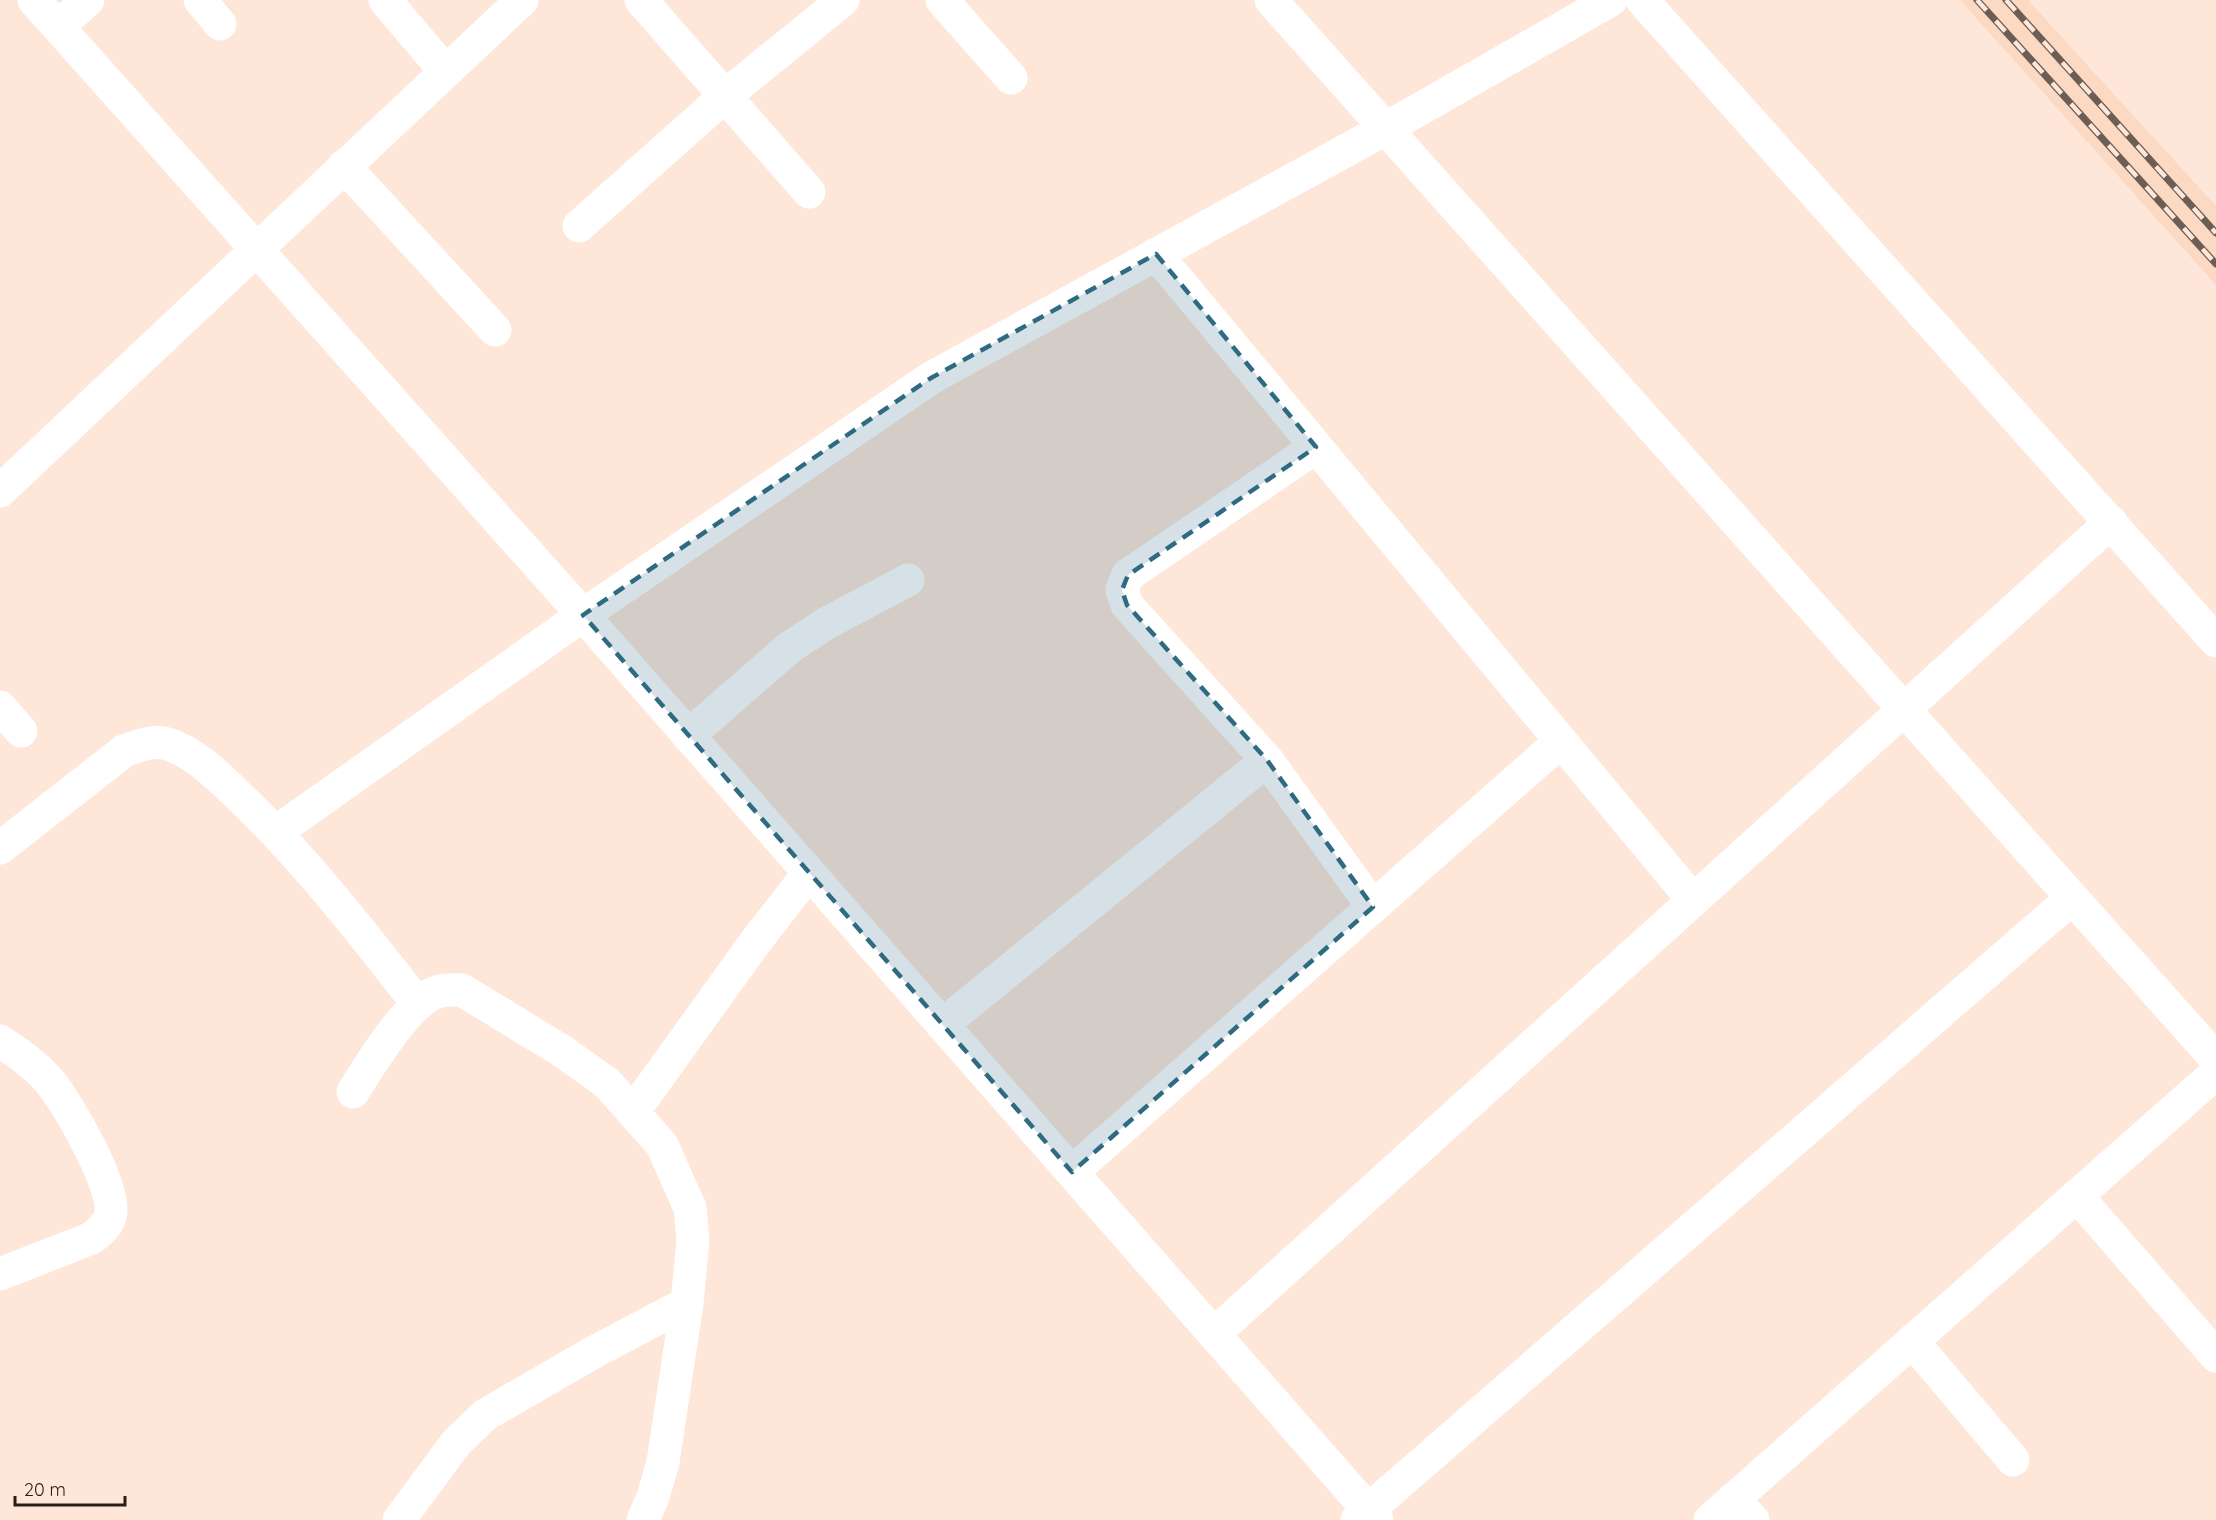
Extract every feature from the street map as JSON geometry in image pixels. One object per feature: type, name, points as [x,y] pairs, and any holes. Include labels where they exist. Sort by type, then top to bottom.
[{"type":"street","points":[[34,0],[583,615],[1214,1334],[1367,1516],[2072,898]]},
{"type":"street","points":[[58,27],[88,0]]},
{"type":"street","points":[[385,0],[445,71]]},
{"type":"street","points":[[0,491],[522,0]]},
{"type":"street","points":[[641,0],[809,192]]},
{"type":"street","points":[[579,226],[725,96],[843,0]]},
{"type":"street","points":[[942,0],[1011,78]]},
{"type":"street","points":[[1271,0],[2216,1059]]},
{"type":"street","points":[[276,832],[583,615],[931,378],[1385,129],[1611,0]]},
{"type":"street","points":[[1642,0],[2216,641]]},
{"type":"street","points":[[344,166],[495,330]]},
{"type":"street","points":[[1156,254],[1693,900]]},
{"type":"street","points":[[1316,447],[1128,575],[1122,590],[1126,605],[1267,760],[1373,907]]},
{"type":"street","points":[[1214,1334],[2111,522]]},
{"type":"street","points":[[688,736],[790,647],[827,622],[908,580]]},
{"type":"street","points":[[1072,1172],[1561,741]]},
{"type":"street","points":[[0,848],[124,751],[143,743],[166,743],[187,753],[219,777],[276,832],[351,917],[418,1004]]},
{"type":"street","points":[[942,1025],[1267,760]]},
{"type":"street","points":[[633,1112],[756,941],[809,873]]},
{"type":"street","points":[[353,1092],[379,1050],[418,1004],[432,994],[445,990],[462,990],[562,1051],[607,1083],[662,1145],[690,1208],[693,1240],[687,1303],[663,1462],[653,1497],[643,1520]]},
{"type":"street","points":[[0,1041],[49,1081],[80,1127],[111,1199],[111,1216],[92,1238],[0,1274]]},
{"type":"street","points":[[1732,1513],[1912,1341],[2216,1073]]},
{"type":"street","points":[[2077,1196],[2216,1356]]},
{"type":"street","points":[[399,1520],[456,1443],[485,1415],[594,1352],[687,1303]]},
{"type":"street","points":[[1912,1341],[2013,1460]]},
{"type":"highlighted area","points":[[1156,254],[1316,447],[1128,575],[1122,590],[1127,605],[1267,760],[1373,907],[1072,1172],[583,615],[931,378]]},
{"type":"shaded area","points":[[1960,0],[2028,0],[2216,206],[2216,285]]},
{"type":"railway","points":[[1977,0],[2216,264]]},
{"type":"railway","points":[[2006,0],[2216,233]]}]
